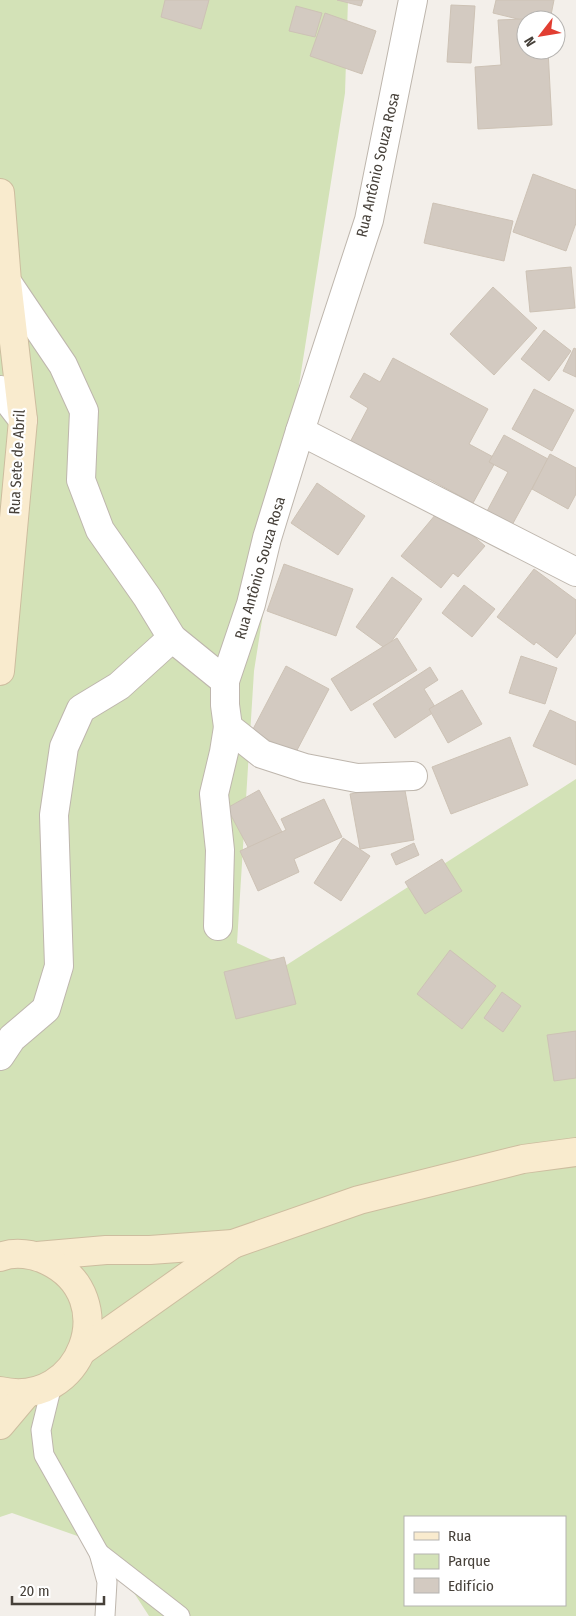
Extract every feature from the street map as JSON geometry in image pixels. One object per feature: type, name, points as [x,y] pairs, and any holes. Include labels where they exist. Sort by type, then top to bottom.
[{"type":"main road","name":"Rua Sete de Abril","points":[[0,193],[3,286],[23,420],[0,671]]},
{"type":"main road","points":[[37,1256],[106,1250],[150,1250],[233,1244],[360,1200],[523,1159],[576,1152]]},
{"type":"main road","points":[[83,1350],[233,1244]]},
{"type":"main road","points":[[0,1425],[39,1389],[70,1370],[83,1350],[88,1327],[85,1303],[75,1282],[58,1266],[37,1256],[3,1249]]},
{"type":"main road","points":[[0,1391],[39,1389]]},
{"type":"street","name":"Rua Antônio Souza Rosa","points":[[218,926],[220,850],[214,794],[228,727],[225,705],[225,681],[251,604],[267,538],[300,431],[368,220],[413,0]]},
{"type":"street","points":[[3,286],[63,365],[84,411],[82,480],[100,530],[147,597],[172,638],[225,681]]},
{"type":"street","points":[[0,390],[23,420]]},
{"type":"street","points":[[300,431],[576,572]]},
{"type":"street","points":[[0,1056],[12,1038],[46,1009],[59,966],[54,815],[64,748],[81,709],[118,686],[172,638]]},
{"type":"street","points":[[228,727],[262,754],[305,768],[357,778],[413,776]]},
{"type":"lane","points":[[39,1389],[44,1455],[99,1553],[107,1582],[105,1616]]},
{"type":"lane","points":[[99,1553],[180,1616]]},
{"type":"green space","points":[[0,0],[348,0],[345,93],[254,671],[237,943],[285,966],[576,779],[576,1616],[149,1616],[103,1545],[12,1513],[0,1517]]},
{"type":"building","points":[[165,0],[209,0],[201,29],[161,17]]},
{"type":"building","points":[[337,0],[363,0],[361,6]]},
{"type":"building","points":[[496,0],[554,0],[552,10],[516,10],[516,19],[493,13]]},
{"type":"building","points":[[451,5],[475,6],[471,63],[447,62]]},
{"type":"building","points":[[296,6],[322,13],[315,37],[289,31]]},
{"type":"building","points":[[325,13],[376,31],[362,74],[310,56]]},
{"type":"building","points":[[516,19],[516,60],[549,60],[552,125],[478,129],[475,67],[501,65],[498,20]]},
{"type":"building","points":[[533,174],[576,190],[576,223],[566,251],[513,232]]},
{"type":"building","points":[[433,203],[513,221],[504,261],[424,243]]},
{"type":"building","points":[[571,267],[575,308],[530,312],[526,271]]},
{"type":"building","points":[[493,287],[537,328],[494,375],[450,334]]},
{"type":"building","points":[[544,330],[571,351],[549,381],[521,359]]},
{"type":"building","points":[[574,348],[576,349],[576,377],[563,371]]},
{"type":"building","points":[[393,358],[488,409],[469,444],[497,459],[473,503],[429,479],[425,488],[348,446],[368,408],[350,397],[364,373],[380,382]]},
{"type":"building","points":[[534,389],[574,410],[552,451],[512,429]]},
{"type":"building","points":[[504,435],[548,459],[511,527],[486,513],[508,472],[489,462]]},
{"type":"building","points":[[550,454],[576,468],[576,494],[568,509],[532,489]]},
{"type":"building","points":[[317,483],[365,516],[338,555],[291,523]]},
{"type":"building","points":[[441,508],[485,546],[458,577],[453,573],[441,588],[401,556]]},
{"type":"building","points":[[284,564],[353,589],[336,636],[267,611]]},
{"type":"building","points":[[534,569],[576,600],[576,633],[557,658],[536,642],[534,645],[497,617]]},
{"type":"building","points":[[392,577],[422,599],[386,649],[356,627]]},
{"type":"building","points":[[464,585],[495,609],[472,637],[442,613]]},
{"type":"building","points":[[397,638],[417,670],[351,711],[331,679]]},
{"type":"building","points":[[521,656],[557,668],[545,704],[509,693]]},
{"type":"building","points":[[286,666],[329,689],[295,754],[252,731]]},
{"type":"building","points":[[430,667],[438,680],[424,689],[437,710],[395,738],[373,704]]},
{"type":"building","points":[[462,690],[482,724],[448,743],[429,709]]},
{"type":"building","points":[[550,710],[576,722],[576,765],[533,746]]},
{"type":"building","points":[[510,737],[528,785],[451,814],[432,767]]},
{"type":"building","points":[[404,785],[414,840],[360,849],[350,794]]},
{"type":"building","points":[[259,790],[282,832],[249,849],[227,808]]},
{"type":"building","points":[[324,799],[342,837],[294,859],[299,872],[258,891],[240,851],[286,830],[281,819]]},
{"type":"building","points":[[343,838],[370,856],[341,901],[314,883]]},
{"type":"building","points":[[414,843],[419,855],[396,865],[391,854]]},
{"type":"building","points":[[442,859],[462,891],[425,914],[405,882]]},
{"type":"building","points":[[450,950],[496,986],[462,1029],[417,994]]},
{"type":"building","points":[[284,957],[296,1004],[236,1019],[224,972]]},
{"type":"building","points":[[502,992],[521,1006],[503,1032],[484,1018]]},
{"type":"building","points":[[576,1031],[576,1078],[554,1081],[547,1035]]}]
